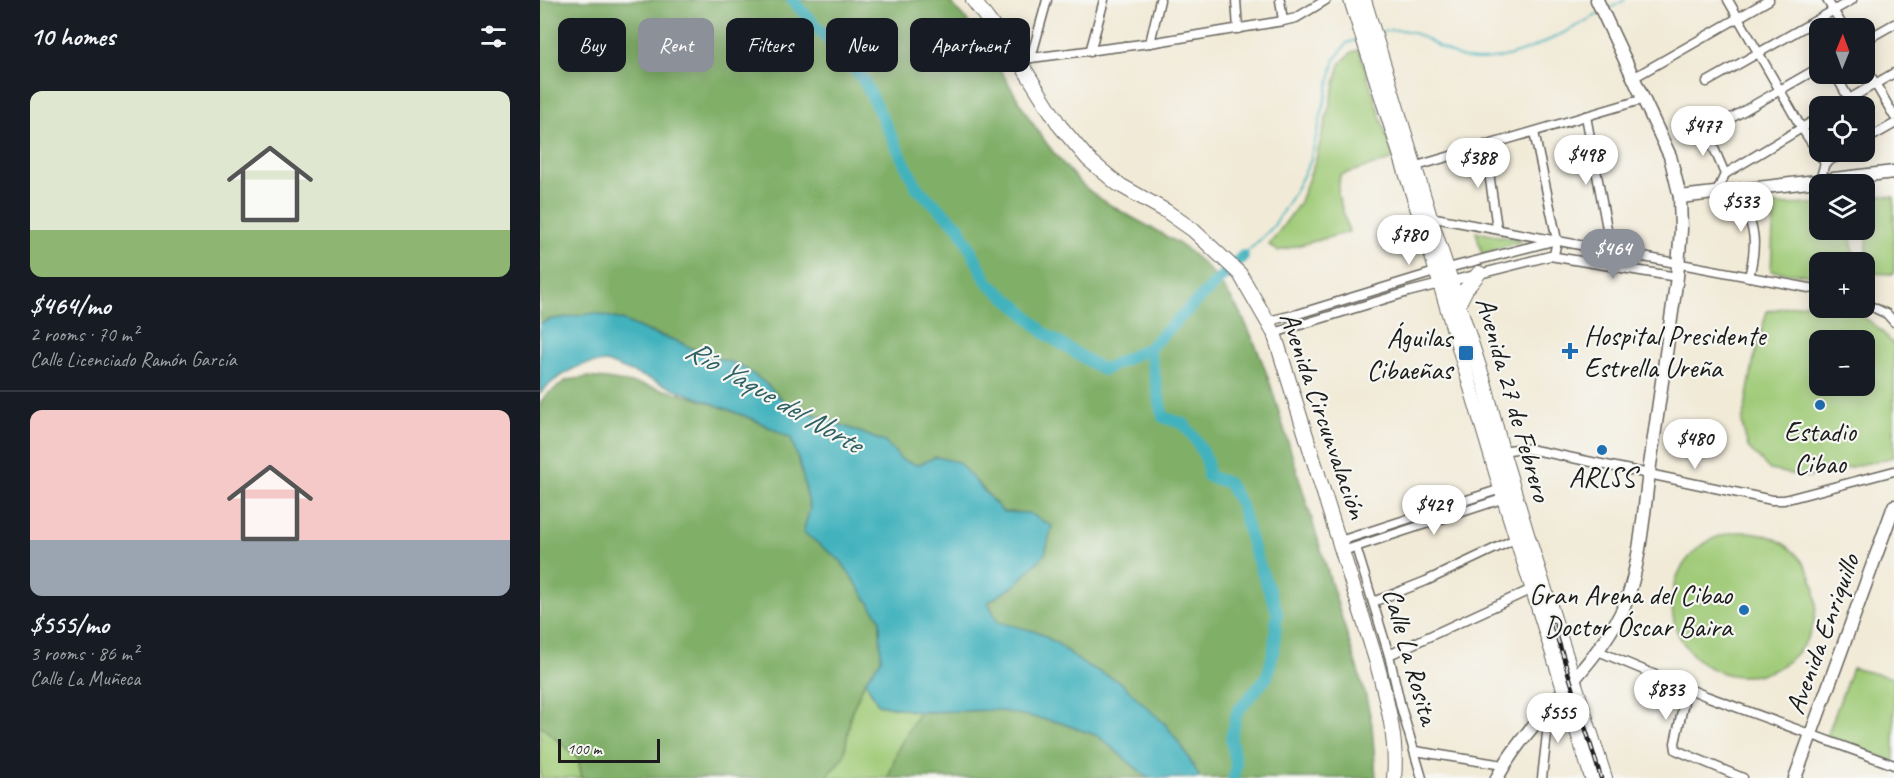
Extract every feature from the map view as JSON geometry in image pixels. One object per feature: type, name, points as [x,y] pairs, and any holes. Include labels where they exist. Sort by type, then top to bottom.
[{"type":"main road","name":"Avenida Circunvalación","points":[[973,0],[989,18]]},
{"type":"main road","name":"Avenida 27 de Febrero","points":[[1351,0],[1363,22],[1375,58],[1444,276],[1508,492],[1574,680],[1605,778]]},
{"type":"main road","name":"Avenida 27 de Febrero","points":[[1363,22],[1364,0]]},
{"type":"main road","points":[[1497,778],[1503,765],[1563,690],[1598,651],[1613,628],[1626,600],[1636,561],[1677,278],[1681,230],[1680,197],[1670,156],[1597,0]]},
{"type":"main road","name":"Avenida Circunvalación","points":[[1030,68],[1060,126],[1088,159],[1119,184],[1166,211],[1193,230],[1214,248],[1240,274],[1271,327],[1346,547],[1387,702],[1394,747],[1394,778]]},
{"type":"main road","name":"Avenida 27 de Febrero","points":[[1410,168],[1430,217],[1444,276],[1459,303],[1485,385],[1502,451],[1517,538],[1592,778]]},
{"type":"main road","points":[[1875,174],[1894,172]]},
{"type":"main road","points":[[1680,197],[1809,181]]},
{"type":"main road","points":[[1459,303],[1466,289],[1479,273]]},
{"type":"main road","name":"Avenida Enriquillo","points":[[1795,778],[1894,506]]},
{"type":"street","points":[[1030,49],[1047,0]]},
{"type":"street","points":[[1090,52],[1104,0]]},
{"type":"street","points":[[1150,43],[1160,0]]},
{"type":"street","points":[[1236,0],[1238,29]]},
{"type":"street","points":[[1281,0],[1283,21]]},
{"type":"street","points":[[1030,60],[1283,21],[1296,18],[1326,0]]},
{"type":"street","points":[[1728,0],[1801,128],[1825,163],[1822,174]]},
{"type":"street","points":[[1633,78],[1769,0]]},
{"type":"street","points":[[1827,0],[1838,18]]},
{"type":"street","points":[[1707,82],[1852,0]]},
{"type":"street","points":[[1875,35],[1894,24]]},
{"type":"street","points":[[1707,132],[1809,73]]},
{"type":"street","points":[[1854,96],[1894,73]]},
{"type":"street","points":[[1876,84],[1894,116]]},
{"type":"street","points":[[1410,168],[1644,99]]},
{"type":"street","points":[[1586,116],[1611,250]]},
{"type":"street","points":[[1697,121],[1707,132],[1725,174]]},
{"type":"street","points":[[1717,192],[1725,174],[1809,123]]},
{"type":"street","points":[[1875,135],[1894,124]]},
{"type":"street","points":[[1534,132],[1557,240],[1554,255]]},
{"type":"street","points":[[1485,145],[1497,228]]},
{"type":"street","points":[[1739,190],[1755,235],[1755,252],[1749,277]]},
{"type":"street","points":[[1430,217],[1809,288]]},
{"type":"street","points":[[1271,327],[1298,314],[1444,276],[1557,240]]},
{"type":"street","points":[[1444,276],[1479,273],[1554,255],[1677,278]]},
{"type":"street","points":[[1875,308],[1887,314],[1894,322]]},
{"type":"street","points":[[1502,451],[1523,448],[1734,492],[1784,500],[1894,471]]},
{"type":"street","points":[[1346,547],[1508,492]]},
{"type":"street","points":[[1346,547],[1508,492]]},
{"type":"street","points":[[1373,602],[1426,581],[1517,538]]},
{"type":"street","name":"Calle La Rosita","points":[[1346,547],[1373,602],[1422,778]]},
{"type":"street","points":[[1389,654],[1532,589]]},
{"type":"street","points":[[1598,651],[1687,688],[1894,765]]},
{"type":"street","points":[[1687,688],[1675,743],[1676,750],[1743,778]]},
{"type":"street","points":[[1542,778],[1550,706]]},
{"type":"street","points":[[1415,751],[1503,765]]},
{"type":"green space","points":[[540,0],[948,0],[965,18],[910,18],[910,72],[1001,72],[1045,141],[1075,177],[1096,196],[1170,238],[1199,259],[1213,274],[1237,308],[1256,346],[1271,386],[1366,697],[1372,724],[1376,778],[1200,778],[1184,750],[1120,682],[1082,663],[1038,632],[998,623],[988,602],[1014,586],[1029,513],[1003,512],[978,483],[936,457],[917,465],[902,460],[885,442],[787,404],[765,383],[740,365],[703,354],[677,341],[595,313],[548,320],[540,324]]},
{"type":"green space","points":[[1359,50],[1394,159],[1340,175],[1338,194],[1349,232],[1278,251],[1269,245],[1299,204],[1316,159],[1340,64],[1352,52]]},
{"type":"green space","points":[[1875,195],[1894,197],[1894,274],[1875,273],[1875,252],[1866,252],[1867,240],[1875,240]]},
{"type":"green space","points":[[1809,204],[1809,240],[1851,240],[1854,252],[1809,252],[1809,275],[1771,271],[1774,205]]},
{"type":"green space","points":[[1476,232],[1521,240],[1522,241],[1482,254]]},
{"type":"green space","name":"Estadio Cibao","points":[[1809,303],[1809,318],[1865,318],[1870,321],[1894,345],[1894,457],[1808,477],[1770,470],[1748,447],[1742,424],[1754,358],[1767,311]]},
{"type":"green space","points":[[588,377],[616,380],[693,397],[742,415],[791,438],[801,468],[810,509],[804,532],[841,561],[880,619],[881,660],[865,681],[851,713],[844,756],[826,778],[582,778],[578,758],[540,725],[540,403],[545,396],[567,380]]},
{"type":"green space","name":"Gran Arena del Cibao Doctor Óscar Baira","points":[[1744,532],[1772,537],[1795,553],[1811,576],[1816,604],[1811,632],[1795,655],[1772,671],[1744,676],[1716,671],[1693,655],[1677,632],[1672,604],[1677,576],[1693,553],[1716,537]]},
{"type":"green space","points":[[1852,668],[1894,678],[1894,762],[1827,736]]},
{"type":"green space","points":[[865,681],[878,704],[919,712],[898,749],[888,778],[826,778],[844,756],[851,713]]},
{"type":"green space","points":[[996,710],[1058,722],[1098,736],[1148,778],[888,778],[898,749],[919,712]]},
{"type":"green space","points":[[540,725],[578,758],[582,778],[540,778]]},
{"type":"water","points":[[595,313],[622,320],[677,341],[703,354],[740,365],[765,383],[787,404],[885,442],[902,460],[917,465],[936,457],[958,462],[1003,512],[1029,513],[1052,526],[1045,554],[1014,586],[988,602],[998,622],[1038,632],[1082,663],[1120,682],[1167,726],[1200,778],[1148,778],[1098,736],[1058,722],[996,710],[919,712],[878,704],[865,681],[881,660],[880,619],[841,561],[803,532],[810,509],[801,468],[791,438],[755,420],[606,362],[586,364],[574,369],[555,380],[540,394],[540,324],[548,320]]},
{"type":"waterway","name":"Río Yaque del Norte","points":[[792,0],[864,81],[917,188],[959,227],[988,283],[1020,309],[1044,333],[1103,370],[1149,348],[1163,417],[1184,424],[1207,461],[1208,476],[1228,483],[1241,505],[1253,548],[1277,611],[1274,649],[1267,677],[1237,712],[1231,738],[1236,765],[1234,778]]},
{"type":"waterway","points":[[1607,10],[1625,0]]},
{"type":"waterway","points":[[1379,33],[1391,30],[1412,32],[1460,57],[1477,60],[1494,59],[1532,48],[1599,14]]},
{"type":"waterway","points":[[1243,256],[1273,227],[1295,191],[1310,162],[1335,59],[1347,43],[1359,39]]},
{"type":"waterway","points":[[1149,348],[1243,256]]},
{"type":"railway","points":[[1553,624],[1601,778]]},
{"type":"place","name":"Hospital Presidente Estrella Ureña","points":[[1570,351]]},
{"type":"place","name":"Águilas Cibaeñas","points":[[1466,353]]},
{"type":"place","name":"Estadio Cibao","points":[[1820,405]]},
{"type":"place","name":"ARLSS","points":[[1602,450]]},
{"type":"place","name":"Gran Arena del Cibao Doctor Óscar Baira","points":[[1744,610]]}]
